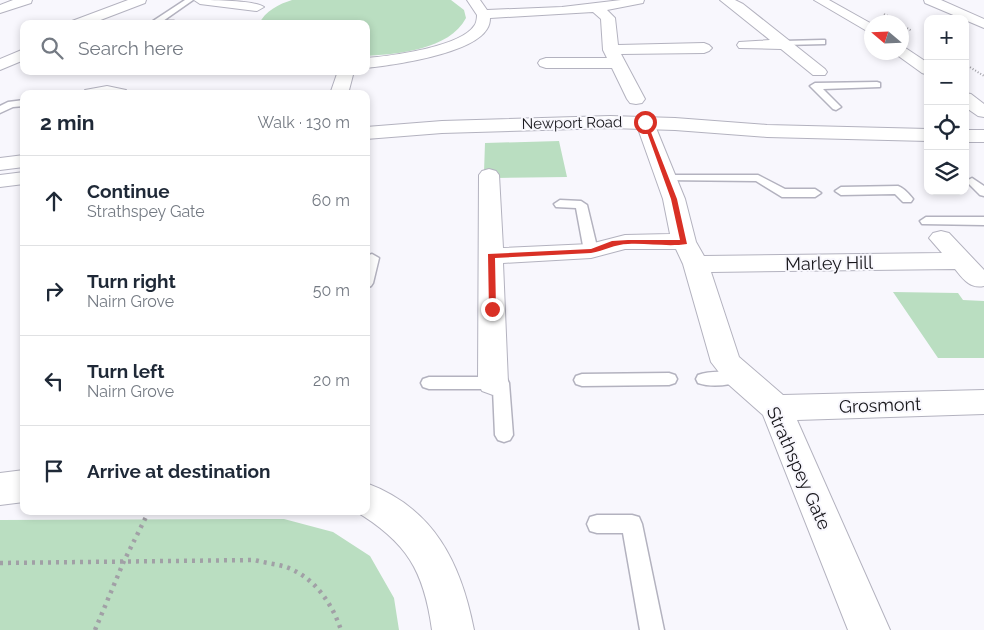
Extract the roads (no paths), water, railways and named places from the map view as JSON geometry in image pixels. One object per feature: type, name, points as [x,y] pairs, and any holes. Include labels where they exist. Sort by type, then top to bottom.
[{"type":"street","points":[[94,20],[140,0]]},
{"type":"street","points":[[200,0],[257,7]]},
{"type":"street","points":[[246,17],[257,7],[271,0]]},
{"type":"street","points":[[370,62],[421,56],[450,47],[470,37],[482,25],[484,14],[480,6],[473,0]]},
{"type":"street","points":[[484,14],[556,13],[638,0]]},
{"type":"street","points":[[726,0],[784,43],[819,72]]},
{"type":"street","points":[[825,0],[864,25]]},
{"type":"street","points":[[839,0],[866,15]]},
{"type":"street","points":[[930,0],[984,24]]},
{"type":"street","points":[[3,8],[23,5]]},
{"type":"street","points":[[602,5],[608,18],[614,57]]},
{"type":"street","points":[[89,20],[105,15]]},
{"type":"street","points":[[744,45],[784,43]]},
{"type":"street","points":[[0,53],[20,46]]},
{"type":"street","points":[[909,46],[922,48]]},
{"type":"street","points":[[546,63],[704,48]]},
{"type":"street","points":[[909,50],[924,66]]},
{"type":"street","points":[[0,65],[20,56]]},
{"type":"street","name":"Strathspey Gate","points":[[614,57],[641,111],[674,199],[726,362],[739,376],[776,408],[869,630]]},
{"type":"street","points":[[340,90],[345,75]]},
{"type":"street","points":[[969,101],[984,112]]},
{"type":"street","name":"Newport Road","points":[[370,133],[532,123],[641,111],[675,124],[767,132],[924,136]]},
{"type":"street","points":[[675,124],[757,120],[871,125],[924,123]]},
{"type":"street","points":[[969,123],[984,123]]},
{"type":"street","points":[[969,136],[984,136]]},
{"type":"street","points":[[0,164],[20,162]]},
{"type":"street","points":[[489,175],[493,384]]},
{"type":"street","points":[[0,181],[20,178]]},
{"type":"street","name":"Marley Hill","points":[[491,256],[591,251],[603,249],[615,243],[690,253],[970,270],[928,223]]},
{"type":"street","name":"Grosmont","points":[[776,408],[984,402]]},
{"type":"street","points":[[0,489],[20,486]]},
{"type":"street","points":[[370,502],[408,527],[432,557],[449,601],[453,630]]},
{"type":"lane","points":[[159,20],[190,0]]},
{"type":"lane","points":[[784,43],[822,42]]},
{"type":"lane","points":[[819,72],[834,86]]},
{"type":"lane","points":[[836,107],[816,86],[876,85]]},
{"type":"lane","points":[[0,110],[11,104],[20,103]]},
{"type":"lane","points":[[666,178],[758,178],[782,193],[815,193]]},
{"type":"lane","points":[[972,181],[984,192]]},
{"type":"lane","points":[[841,191],[898,190],[907,199]]},
{"type":"lane","points":[[560,204],[581,205],[591,251]]},
{"type":"lane","points":[[928,223],[984,221]]},
{"type":"lane","points":[[370,266],[372,258]]},
{"type":"lane","points":[[704,379],[727,379],[739,376]]},
{"type":"lane","points":[[582,380],[669,379]]},
{"type":"lane","points":[[428,383],[501,383],[504,435]]},
{"type":"lane","points":[[597,524],[632,524],[652,630]]}]
